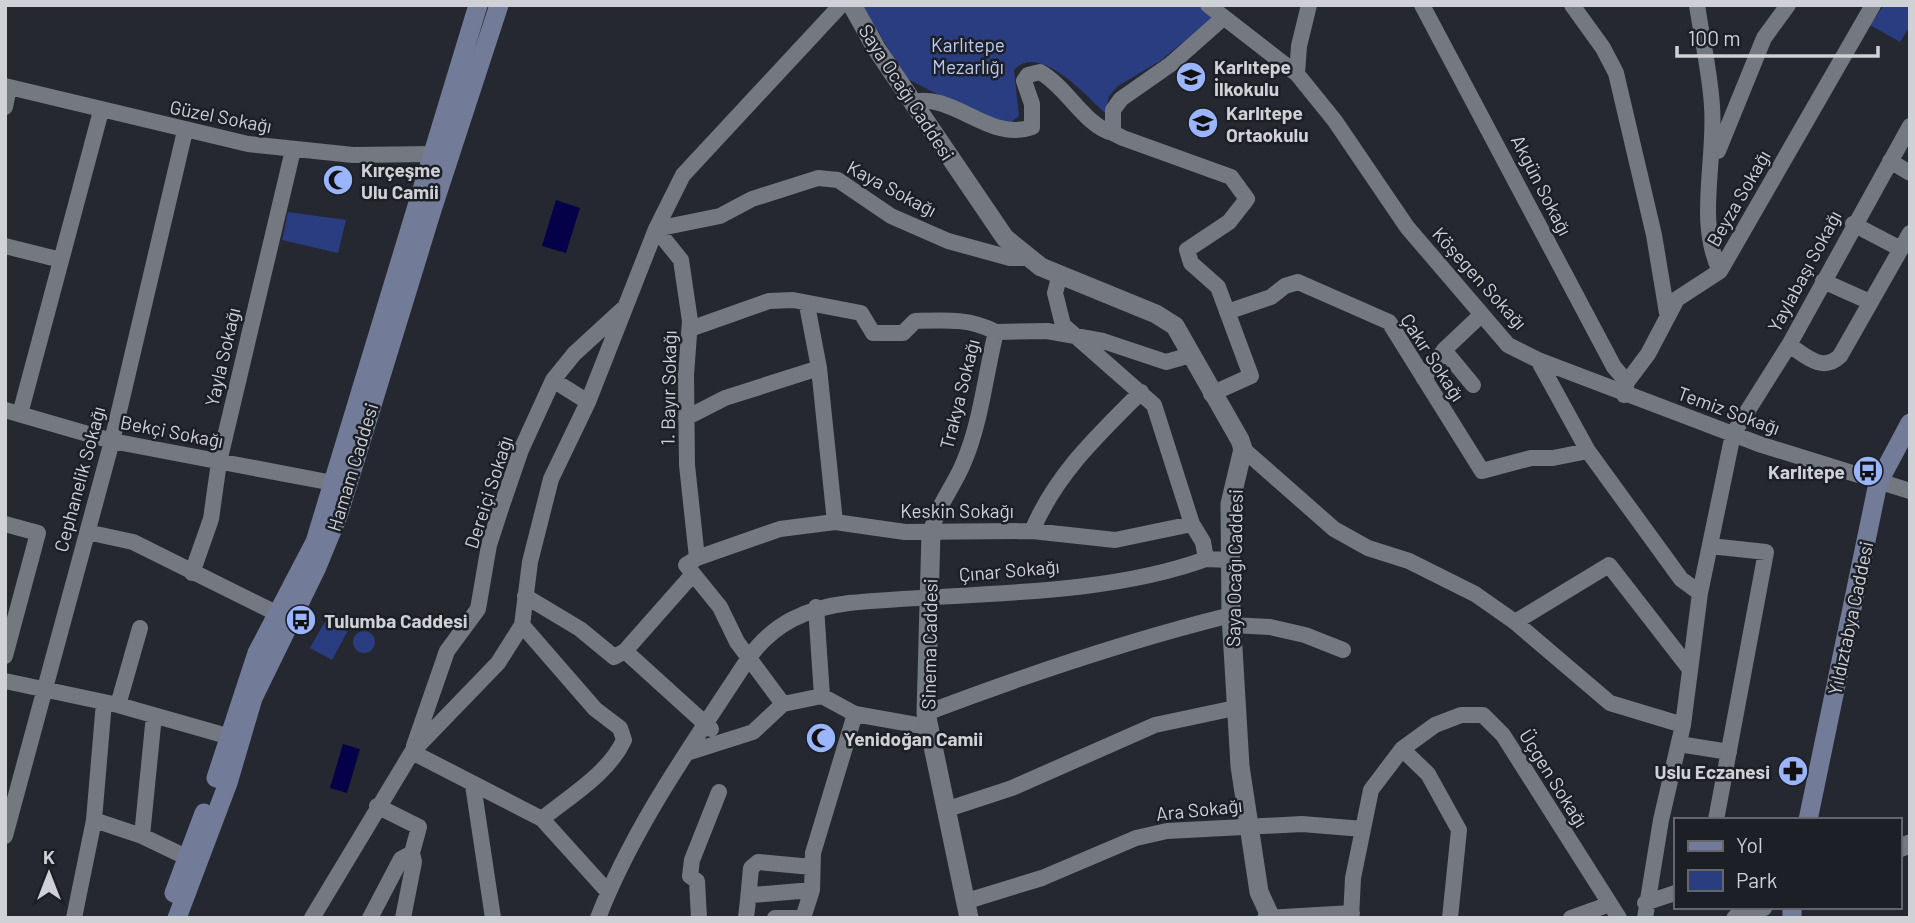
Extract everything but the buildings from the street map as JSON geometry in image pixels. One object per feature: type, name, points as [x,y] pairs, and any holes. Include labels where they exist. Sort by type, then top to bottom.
[{"type":"main road","name":"Hamam Caddesi","points":[[165,918],[186,857],[234,738],[317,567],[454,115],[478,5]]},
{"type":"main road","name":"Hamam Caddesi","points":[[454,115],[499,5]]},
{"type":"main road","name":"Yıldıztabya Caddesi","points":[[1808,818],[1878,484],[1910,423]]},
{"type":"main road","name":"Hamam Caddesi","points":[[177,918],[198,867],[234,738],[248,676],[276,612],[315,542],[340,485]]},
{"type":"street","points":[[312,918],[377,806],[412,752],[498,663],[522,625],[525,596],[551,479],[588,402],[656,229],[683,175],[841,5]]},
{"type":"street","name":"Saya Ocağı Caddesi","points":[[852,5],[912,102],[1005,238],[1041,267],[1156,314],[1175,326],[1243,449],[1230,504],[1235,708],[1259,892],[1269,917]]},
{"type":"street","name":"Köşegen Sokağı","points":[[1208,5],[1297,74],[1335,121],[1407,228],[1508,345],[1538,360]]},
{"type":"street","points":[[1297,74],[1299,46],[1309,5]]},
{"type":"street","name":"Akgün Sokağı","points":[[1422,5],[1625,388]]},
{"type":"street","points":[[1572,5],[1603,48],[1616,73],[1654,235],[1667,313]]},
{"type":"street","points":[[1697,5],[1712,106],[1712,170],[1707,217],[1710,250],[1720,271]]},
{"type":"street","points":[[1712,170],[1723,134],[1764,38],[1788,5]]},
{"type":"street","name":"Beyza Sokağı","points":[[1625,388],[1648,354],[1667,313],[1677,299],[1720,271],[1873,5]]},
{"type":"street","points":[[1113,134],[1113,110],[1121,99],[1171,64],[1223,18]]},
{"type":"street","points":[[912,102],[925,99],[984,123],[1021,131],[1032,127],[1033,116],[1024,81],[1028,75],[1040,72],[1054,79],[1093,123],[1113,134],[1231,177],[1247,199],[1229,222],[1187,250],[1191,263],[1218,287],[1251,376],[1211,394]]},
{"type":"street","points":[[5,107],[7,86]]},
{"type":"street","name":"Güzel Sokağı","points":[[7,86],[185,131],[293,150],[353,155],[442,156]]},
{"type":"street","points":[[13,412],[61,260],[101,111]]},
{"type":"street","name":"Yaylabaşı Sokağı","points":[[1733,434],[1789,345],[1853,224],[1910,126]]},
{"type":"street","name":"Cephanelik Sokağı","points":[[5,836],[112,441],[185,131]]},
{"type":"street","name":"Yayla Sokağı","points":[[192,573],[211,519],[219,462],[293,150]]},
{"type":"street","points":[[1890,161],[1910,173]]},
{"type":"street","name":"Kaya Sokağı","points":[[656,229],[720,216],[752,199],[818,178],[838,180],[891,216],[948,241],[1010,258],[1029,258]]},
{"type":"street","points":[[1853,224],[1901,249]]},
{"type":"street","name":"1. Bayır Sokağı","points":[[656,229],[681,260],[690,329],[686,418],[692,565]]},
{"type":"street","points":[[1789,345],[1815,362],[1825,365],[1833,363],[1910,233]]},
{"type":"street","points":[[5,246],[61,260]]},
{"type":"street","points":[[1060,274],[1055,293],[1063,325],[1154,405],[1192,524],[1203,542],[1206,559],[1231,560]]},
{"type":"street","points":[[1823,281],[1870,302]]},
{"type":"street","name":"Çakır Sokağı","points":[[1227,312],[1271,297],[1284,286],[1298,282],[1389,322],[1482,471],[1531,458],[1588,451]]},
{"type":"street","points":[[690,329],[769,301],[793,300],[807,305],[861,313],[873,334],[902,333],[915,321],[946,320],[979,323],[996,332]]},
{"type":"street","points":[[807,305],[819,368],[835,522]]},
{"type":"street","name":"Dereiçi Sokağı","points":[[412,752],[447,651],[478,609],[489,545],[502,505],[522,450],[553,380],[574,354],[626,306]]},
{"type":"street","points":[[1424,379],[1444,350],[1481,315]]},
{"type":"street","name":"Trakya Sokağı","points":[[931,534],[933,521],[962,466],[971,441],[996,332],[1047,331],[1103,341],[1166,362],[1191,355]]},
{"type":"street","points":[[1444,350],[1473,385]]},
{"type":"street","points":[[1538,360],[1588,451],[1682,579],[1700,593]]},
{"type":"street","name":"Temiz Sokağı","points":[[1538,360],[1625,388],[1733,434],[1878,484],[1910,491]]},
{"type":"street","points":[[686,418],[725,398],[819,368]]},
{"type":"street","points":[[553,380],[588,402]]},
{"type":"street","points":[[1032,531],[1044,504],[1066,470],[1142,392]]},
{"type":"street","name":"Bekçi Sokağı","points":[[13,412],[112,441],[340,485]]},
{"type":"street","points":[[1645,910],[1668,821],[1700,593],[1733,434]]},
{"type":"street","points":[[1243,449],[1334,529],[1368,548],[1440,576],[1475,594],[1515,622],[1610,703],[1683,725]]},
{"type":"street","name":"Keskin Sokağı","points":[[692,565],[780,529],[835,522],[931,534],[1032,531],[1115,540],[1192,524]]},
{"type":"street","points":[[5,524],[38,533],[5,656]]},
{"type":"street","points":[[87,532],[133,542],[276,612]]},
{"type":"street","name":"Sinema Caddesi","points":[[931,534],[927,720],[968,909]]},
{"type":"street","points":[[1710,546],[1766,552],[1716,818]]},
{"type":"street","name":"Çınar Sokağı","points":[[598,918],[608,892],[664,788],[758,644],[792,619],[816,607],[1163,575],[1206,559]]},
{"type":"street","points":[[525,596],[580,629],[614,657],[625,651],[692,565],[720,607],[748,659],[783,704]]},
{"type":"street","points":[[1515,622],[1609,565],[1689,668]]},
{"type":"street","points":[[816,607],[822,696]]},
{"type":"street","points":[[687,753],[753,732],[783,704],[822,696],[855,714],[927,720],[1059,663],[1149,635],[1231,620],[1293,632],[1343,650]]},
{"type":"street","points":[[522,625],[595,709],[620,728],[624,740],[618,753],[608,763],[542,819]]},
{"type":"street","points":[[74,918],[94,820],[111,703],[141,628]]},
{"type":"street","points":[[625,651],[707,722],[720,743]]},
{"type":"street","points":[[5,681],[111,703],[234,738]]},
{"type":"street","points":[[948,809],[1012,788],[1155,725],[1235,708]]},
{"type":"street","points":[[775,918],[803,918],[812,890],[813,853],[855,714]]},
{"type":"street","points":[[142,836],[155,715]]},
{"type":"street","name":"Üçgen Sokağı","points":[[1352,915],[1353,877],[1371,790],[1402,749],[1435,726],[1461,715],[1483,715],[1503,735],[1614,911]]},
{"type":"street","points":[[1679,744],[1729,752]]},
{"type":"street","points":[[1402,749],[1428,774],[1460,830],[1450,918]]},
{"type":"street","points":[[412,752],[542,819],[608,892]]},
{"type":"street","points":[[473,785],[493,918]]},
{"type":"street","points":[[699,918],[696,881],[690,876],[692,860],[719,792]]},
{"type":"street","points":[[377,806],[419,827],[412,853],[414,862],[404,918]]},
{"type":"street","points":[[94,820],[142,836],[186,857]]},
{"type":"street","name":"Ara Sokağı","points":[[968,909],[1136,838],[1167,831],[1302,824],[1363,829]]},
{"type":"street","points":[[370,918],[401,859],[412,853]]},
{"type":"street","points":[[746,918],[751,868],[758,862],[813,867]]},
{"type":"street","points":[[748,900],[752,895],[812,890]]},
{"type":"street","points":[[1645,910],[1674,893]]},
{"type":"street","points":[[1736,918],[1758,909]]},
{"type":"street","points":[[1571,918],[1614,911]]},
{"type":"street","points":[[1269,917],[1352,915]]},
{"type":"green space","name":"Karlıtepe Mezarlığı","points":[[862,5],[1199,5],[1213,18],[1160,61],[1118,86],[1109,96],[1105,113],[1062,75],[1049,67],[1024,63],[1014,70],[1019,116],[1010,123],[964,108],[906,78]]},
{"type":"green space","points":[[1884,5],[1910,5],[1910,26],[1900,42],[1870,25]]},
{"type":"green space","points":[[288,212],[346,220],[338,253],[282,240]]},
{"type":"green space","points":[[331,611],[352,623],[332,660],[310,648]]},
{"type":"green space","points":[[364,631],[372,634],[375,642],[372,650],[364,653],[356,650],[353,642],[356,634]]},
{"type":"shaded area","points":[[556,200],[580,208],[566,253],[542,246]]},
{"type":"shaded area","points":[[343,744],[360,749],[347,793],[330,788]]},
{"type":"place","name":"Karlıtepe İlkokulu","points":[[1191,77]]},
{"type":"place","name":"Karlıtepe Ortaokulu","points":[[1203,123]]},
{"type":"place","name":"Kırçeşme Ulu Camii","points":[[338,180]]},
{"type":"place","name":"Karlıtepe","points":[[1868,471]]},
{"type":"place","name":"Tulumba Caddesi","points":[[301,620]]},
{"type":"place","name":"Yenidoğan Camii","points":[[821,738]]},
{"type":"place","name":"Uslu Eczanesi","points":[[1793,771]]}]
